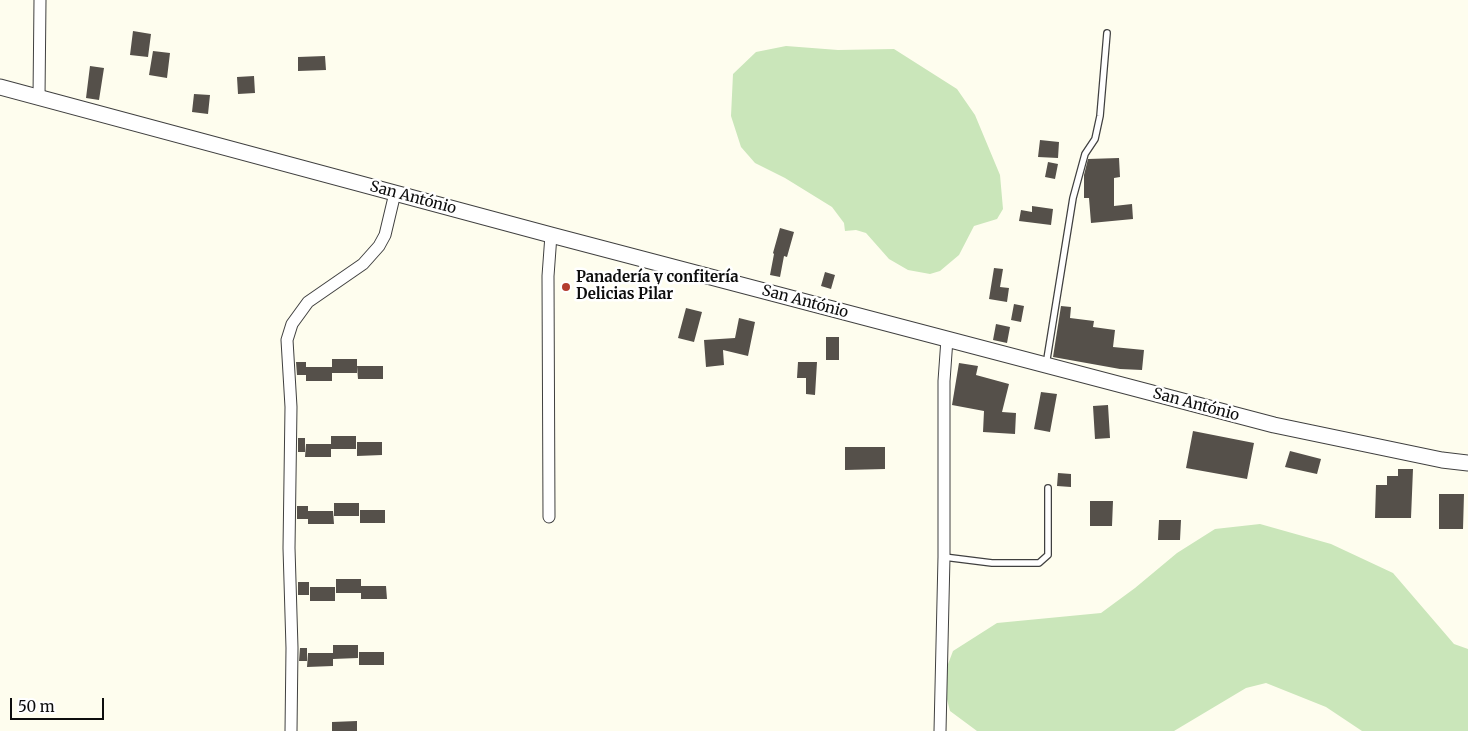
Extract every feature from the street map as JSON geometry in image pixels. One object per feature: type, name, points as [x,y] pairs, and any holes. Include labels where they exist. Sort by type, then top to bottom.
[{"type":"street","points":[[39,97],[40,0]]},
{"type":"street","name":"San António","points":[[0,87],[551,235],[1274,425],[1442,460],[1468,463]]},
{"type":"street","points":[[291,731],[292,648],[289,548],[291,407],[287,340],[292,324],[308,302],[363,264],[379,246],[385,235],[394,193]]},
{"type":"street","points":[[549,517],[548,276],[551,235]]},
{"type":"street","points":[[940,731],[944,558],[944,381],[947,339]]},
{"type":"lane","points":[[1046,365],[1073,198],[1085,154],[1095,138],[1100,116],[1107,33]]},
{"type":"lane","points":[[944,558],[992,563],[1038,563],[1048,555],[1048,488]]},
{"type":"green space","points":[[786,46],[838,50],[894,49],[957,89],[975,115],[1000,175],[1003,209],[997,219],[974,226],[959,255],[940,271],[930,274],[908,270],[889,259],[866,233],[856,230],[845,231],[844,223],[832,207],[785,178],[755,163],[741,147],[731,116],[733,74],[756,52]]},
{"type":"green space","points":[[1260,524],[1331,544],[1393,573],[1454,644],[1468,649],[1468,731],[1362,731],[1326,707],[1266,683],[1246,688],[1174,731],[977,731],[950,711],[942,680],[953,651],[997,623],[1101,613],[1177,553],[1215,529]]},
{"type":"building","points":[[133,31],[151,34],[148,57],[130,55]]},
{"type":"building","points":[[153,51],[170,53],[167,78],[149,75]]},
{"type":"building","points":[[325,56],[326,70],[298,71],[298,57]]},
{"type":"building","points":[[90,66],[104,68],[99,100],[86,98]]},
{"type":"building","points":[[254,76],[255,93],[238,94],[237,77]]},
{"type":"building","points":[[194,94],[210,95],[208,114],[192,112]]},
{"type":"building","points":[[1040,140],[1059,142],[1058,158],[1038,157]]},
{"type":"building","points":[[1119,158],[1120,177],[1114,178],[1114,206],[1132,204],[1133,219],[1091,223],[1089,198],[1084,198],[1084,175],[1088,159]]},
{"type":"building","points":[[1048,162],[1058,164],[1055,179],[1045,177]]},
{"type":"building","points":[[1032,206],[1053,209],[1051,225],[1019,221],[1021,210],[1032,212]]},
{"type":"building","points":[[780,228],[794,232],[787,257],[784,256],[780,277],[770,275],[773,253]]},
{"type":"building","points":[[994,268],[1003,269],[1000,287],[1009,288],[1007,302],[989,299]]},
{"type":"building","points":[[825,272],[835,275],[831,289],[821,286]]},
{"type":"building","points":[[1014,304],[1024,306],[1021,322],[1011,320]]},
{"type":"building","points":[[1061,306],[1071,307],[1070,318],[1094,321],[1093,327],[1115,330],[1113,347],[1144,350],[1142,370],[1120,369],[1053,357]]},
{"type":"building","points":[[686,308],[702,312],[694,342],[678,338]]},
{"type":"building","points":[[739,318],[755,322],[748,356],[723,350],[724,365],[706,367],[704,340],[735,338]]},
{"type":"building","points":[[996,324],[1010,327],[1007,343],[993,340]]},
{"type":"building","points":[[826,337],[839,337],[839,360],[826,360]]},
{"type":"building","points":[[332,359],[357,359],[357,373],[332,373]]},
{"type":"building","points":[[296,362],[306,362],[306,375],[297,375]]},
{"type":"building","points":[[798,362],[817,362],[815,395],[806,394],[806,378],[797,378]]},
{"type":"building","points":[[959,363],[978,366],[976,375],[1009,384],[1002,412],[1016,413],[1015,434],[983,432],[984,411],[952,405]]},
{"type":"building","points":[[357,366],[383,366],[383,379],[358,379]]},
{"type":"building","points":[[306,367],[332,367],[332,381],[306,381]]},
{"type":"building","points":[[1041,392],[1057,394],[1050,432],[1034,429]]},
{"type":"building","points":[[1108,405],[1110,438],[1095,439],[1093,406]]},
{"type":"building","points":[[1193,431],[1254,443],[1247,479],[1186,468]]},
{"type":"building","points":[[331,436],[356,436],[356,449],[331,449]]},
{"type":"building","points":[[298,438],[305,438],[305,452],[298,452]]},
{"type":"building","points":[[357,442],[382,442],[382,455],[357,456]]},
{"type":"building","points":[[306,444],[331,444],[331,457],[305,457]]},
{"type":"building","points":[[845,447],[885,447],[885,469],[845,470]]},
{"type":"building","points":[[1290,451],[1321,459],[1317,474],[1285,467]]},
{"type":"building","points":[[1398,469],[1413,469],[1411,518],[1375,518],[1376,485],[1387,485],[1387,476],[1398,476]]},
{"type":"building","points":[[1058,473],[1071,474],[1071,487],[1057,486]]},
{"type":"building","points":[[1439,494],[1464,494],[1463,529],[1439,529]]},
{"type":"building","points":[[1090,501],[1113,501],[1112,526],[1090,526]]},
{"type":"building","points":[[334,503],[359,503],[359,516],[334,516]]},
{"type":"building","points":[[297,506],[308,506],[308,519],[297,519]]},
{"type":"building","points":[[360,510],[385,510],[385,523],[360,523]]},
{"type":"building","points":[[308,511],[333,511],[334,524],[308,524]]},
{"type":"building","points":[[1159,520],[1181,520],[1180,540],[1158,540]]},
{"type":"building","points":[[336,579],[361,579],[361,593],[336,593]]},
{"type":"building","points":[[298,582],[309,582],[309,595],[298,595]]},
{"type":"building","points":[[361,586],[386,586],[387,599],[361,599]]},
{"type":"building","points":[[310,587],[335,587],[335,601],[310,601]]},
{"type":"building","points":[[333,645],[358,645],[358,658],[333,659]]},
{"type":"building","points":[[300,648],[307,648],[307,661],[299,661]]},
{"type":"building","points":[[359,652],[384,652],[384,665],[359,665]]},
{"type":"building","points":[[308,653],[333,653],[333,666],[307,667]]},
{"type":"building","points":[[357,721],[357,731],[332,731],[332,722]]},
{"type":"place","name":"Panadería y confitería Delicias Pilar","points":[[566,287]]}]
